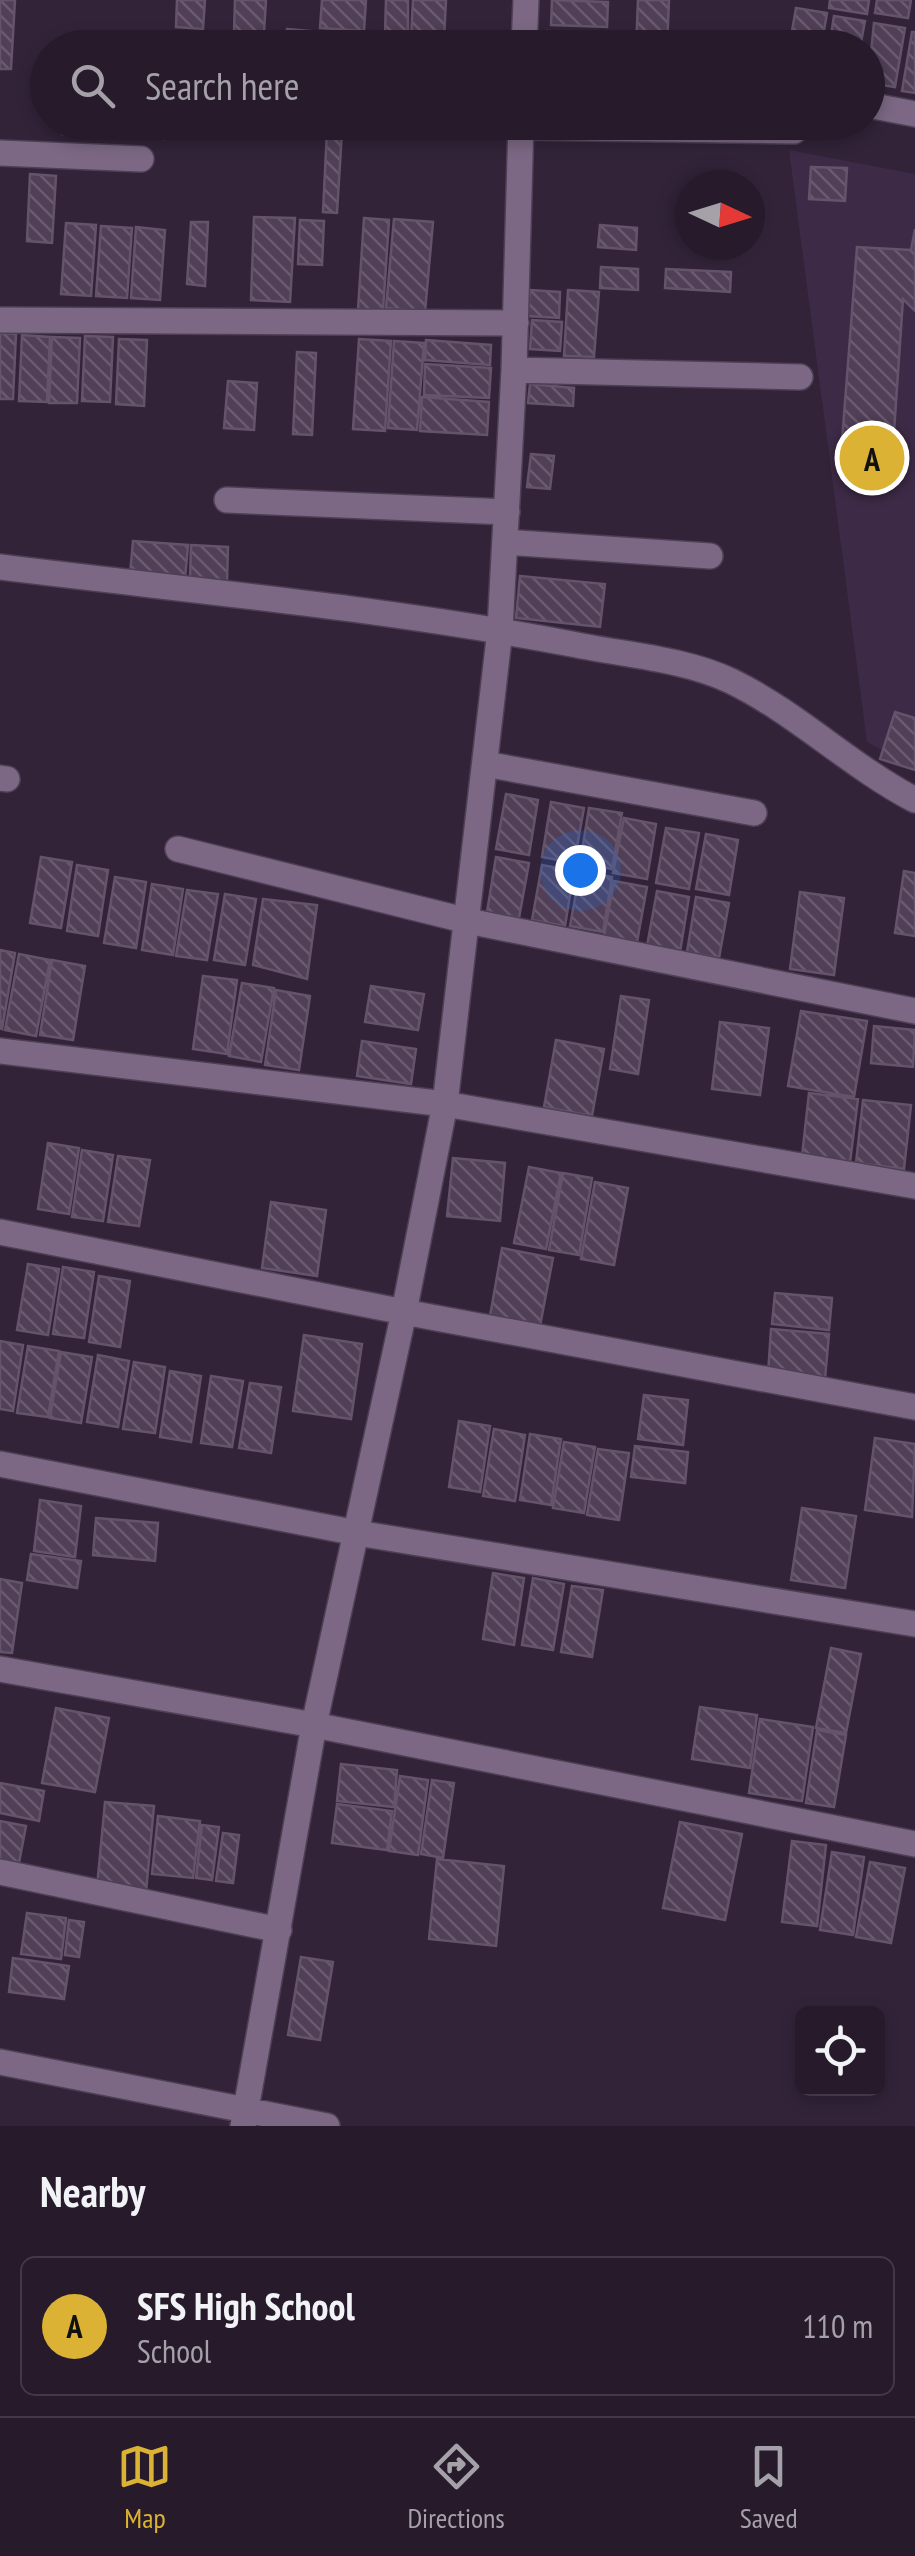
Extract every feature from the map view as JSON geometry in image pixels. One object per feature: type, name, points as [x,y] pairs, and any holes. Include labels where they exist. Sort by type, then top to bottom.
[{"type":"street","points":[[525,30],[526,0]]},
{"type":"street","points":[[885,108],[915,114]]},
{"type":"street","points":[[245,2118],[314,1725],[445,1104],[500,630],[516,324],[521,140]]},
{"type":"street","points":[[0,152],[142,159]]},
{"type":"street","points":[[0,320],[516,324]]},
{"type":"street","points":[[514,370],[800,376]]},
{"type":"street","points":[[227,500],[507,512]]},
{"type":"street","points":[[505,542],[710,556]]},
{"type":"street","points":[[0,567],[500,630],[675,664],[729,680],[770,704],[874,778],[915,800]]},
{"type":"street","points":[[486,764],[754,812]]},
{"type":"street","points":[[178,849],[468,921],[915,1011]]},
{"type":"street","points":[[0,1051],[445,1104],[915,1186]]},
{"type":"street","points":[[0,1232],[404,1312],[915,1406]]},
{"type":"street","points":[[0,1464],[357,1534],[915,1624]]},
{"type":"street","points":[[0,1669],[314,1725],[915,1844]]},
{"type":"street","points":[[0,1872],[279,1930]]},
{"type":"street","points":[[0,2062],[245,2118],[327,2126]]},
{"type":"shaded area","points":[[789,150],[915,174],[915,762],[867,742]]},
{"type":"building","points":[[0,0],[15,0],[11,69],[0,69]]},
{"type":"building","points":[[177,0],[205,0],[203,29],[176,27]]},
{"type":"building","points":[[235,0],[266,0],[264,30],[234,30]]},
{"type":"building","points":[[322,0],[366,0],[364,30],[320,28]]},
{"type":"building","points":[[386,0],[408,0],[408,30],[385,30]]},
{"type":"building","points":[[413,0],[446,0],[444,30],[411,30]]},
{"type":"building","points":[[552,0],[608,2],[607,27],[551,25]]},
{"type":"building","points":[[638,0],[669,0],[668,30],[637,30]]},
{"type":"building","points":[[830,0],[869,0],[867,14],[829,8]]},
{"type":"building","points":[[877,0],[911,0],[908,18],[875,13]]},
{"type":"building","points":[[796,8],[827,13],[824,30],[792,30]]},
{"type":"building","points":[[834,16],[865,21],[863,30],[832,30]]},
{"type":"building","points":[[874,23],[905,28],[895,87],[885,86],[885,30],[873,30]]},
{"type":"building","points":[[915,32],[915,93],[902,91]]},
{"type":"building","points":[[327,140],[341,140],[337,213],[323,212]]},
{"type":"building","points":[[811,167],[847,168],[845,201],[809,199]]},
{"type":"building","points":[[30,174],[56,176],[52,243],[27,241]]},
{"type":"building","points":[[254,217],[295,218],[290,302],[251,300]]},
{"type":"building","points":[[364,218],[389,220],[383,310],[358,309]]},
{"type":"building","points":[[394,219],[433,222],[425,312],[386,308]]},
{"type":"building","points":[[300,220],[324,221],[322,265],[298,264]]},
{"type":"building","points":[[191,222],[208,222],[205,286],[187,284]]},
{"type":"building","points":[[66,223],[96,225],[91,296],[61,294]]},
{"type":"building","points":[[600,225],[637,228],[636,250],[598,247]]},
{"type":"building","points":[[101,226],[132,228],[127,298],[96,296]]},
{"type":"building","points":[[136,227],[165,230],[160,300],[131,298]]},
{"type":"building","points":[[915,229],[915,311],[903,299],[893,447],[842,441],[857,247],[911,250]]},
{"type":"building","points":[[601,267],[638,269],[638,290],[600,288]]},
{"type":"building","points":[[666,269],[731,272],[730,292],[665,288]]},
{"type":"building","points":[[530,290],[560,292],[559,318],[528,316]]},
{"type":"building","points":[[568,290],[599,292],[594,357],[564,356]]},
{"type":"building","points":[[532,320],[562,322],[560,351],[530,349]]},
{"type":"building","points":[[0,333],[16,334],[13,399],[0,399]]},
{"type":"building","points":[[22,335],[50,337],[47,402],[19,401]]},
{"type":"building","points":[[85,336],[113,337],[110,402],[82,401]]},
{"type":"building","points":[[52,337],[80,338],[77,403],[49,403]]},
{"type":"building","points":[[119,339],[147,340],[144,406],[116,404]]},
{"type":"building","points":[[359,339],[391,341],[385,431],[353,429]]},
{"type":"building","points":[[426,340],[491,345],[490,365],[425,360]]},
{"type":"building","points":[[394,341],[424,343],[417,430],[388,428]]},
{"type":"building","points":[[297,352],[316,353],[312,435],[293,434]]},
{"type":"building","points":[[425,364],[491,368],[489,398],[424,395]]},
{"type":"building","points":[[228,381],[257,383],[254,430],[224,428]]},
{"type":"building","points":[[530,384],[574,388],[573,406],[528,403]]},
{"type":"building","points":[[422,397],[489,402],[487,435],[420,431]]},
{"type":"building","points":[[531,454],[554,456],[550,489],[527,487]]},
{"type":"building","points":[[133,541],[188,545],[185,579],[130,574]]},
{"type":"building","points":[[191,545],[228,547],[227,582],[190,580]]},
{"type":"building","points":[[520,576],[605,584],[600,627],[516,618]]},
{"type":"building","points":[[895,712],[915,718],[915,770],[880,759]]},
{"type":"building","points":[[506,794],[538,800],[529,855],[496,849]]},
{"type":"building","points":[[551,802],[584,808],[574,863],[542,857]]},
{"type":"building","points":[[589,808],[622,813],[612,869],[580,863]]},
{"type":"building","points":[[624,818],[656,824],[647,879],[613,873]]},
{"type":"building","points":[[666,828],[699,833],[689,889],[656,883]]},
{"type":"building","points":[[706,834],[738,840],[729,895],[696,889]]},
{"type":"building","points":[[41,857],[72,862],[61,928],[30,923]]},
{"type":"building","points":[[496,857],[529,863],[519,918],[487,912]]},
{"type":"building","points":[[77,865],[108,870],[98,936],[67,931]]},
{"type":"building","points":[[542,865],[574,871],[565,926],[532,920]]},
{"type":"building","points":[[580,871],[612,877],[603,932],[570,926]]},
{"type":"building","points":[[904,871],[915,873],[915,936],[895,933]]},
{"type":"building","points":[[115,877],[146,882],[136,948],[104,943]]},
{"type":"building","points":[[614,881],[647,887],[637,942],[604,936]]},
{"type":"building","points":[[152,884],[183,889],[173,955],[142,950]]},
{"type":"building","points":[[187,890],[218,894],[207,960],[176,956]]},
{"type":"building","points":[[657,891],[689,897],[680,952],[647,946]]},
{"type":"building","points":[[800,892],[844,898],[834,975],[790,969]]},
{"type":"building","points":[[225,894],[256,899],[245,965],[214,960]]},
{"type":"building","points":[[696,897],[729,903],[719,958],[687,952]]},
{"type":"building","points":[[263,899],[317,905],[307,979],[253,965]]},
{"type":"building","points":[[0,950],[15,953],[2,1029],[0,1028]]},
{"type":"building","points":[[19,954],[50,960],[36,1036],[5,1030]]},
{"type":"building","points":[[52,960],[85,966],[73,1040],[40,1035]]},
{"type":"building","points":[[203,976],[237,980],[227,1054],[193,1049]]},
{"type":"building","points":[[242,983],[274,988],[261,1062],[229,1056]]},
{"type":"building","points":[[371,986],[424,994],[418,1030],[365,1022]]},
{"type":"building","points":[[276,990],[310,996],[299,1070],[265,1065]]},
{"type":"building","points":[[621,996],[649,1000],[638,1074],[610,1069]]},
{"type":"building","points":[[801,1011],[867,1021],[854,1097],[788,1086]]},
{"type":"building","points":[[720,1022],[769,1028],[760,1095],[712,1089]]},
{"type":"building","points":[[874,1026],[915,1030],[913,1067],[871,1063]]},
{"type":"building","points":[[556,1040],[604,1049],[592,1116],[544,1107]]},
{"type":"building","points":[[362,1041],[416,1049],[411,1084],[357,1076]]},
{"type":"building","points":[[809,1093],[858,1099],[850,1162],[802,1156]]},
{"type":"building","points":[[863,1100],[911,1105],[904,1169],[856,1163]]},
{"type":"building","points":[[48,1143],[79,1148],[69,1214],[38,1209]]},
{"type":"building","points":[[82,1150],[113,1155],[103,1221],[72,1217]]},
{"type":"building","points":[[118,1156],[150,1160],[139,1226],[108,1222]]},
{"type":"building","points":[[453,1158],[505,1163],[500,1221],[447,1216]]},
{"type":"building","points":[[529,1167],[561,1173],[546,1249],[514,1243]]},
{"type":"building","points":[[563,1173],[592,1178],[579,1255],[549,1250]]},
{"type":"building","points":[[595,1182],[628,1188],[614,1265],[581,1259]]},
{"type":"building","points":[[271,1202],[326,1210],[317,1276],[262,1268]]},
{"type":"building","points":[[502,1248],[553,1258],[540,1326],[490,1316]]},
{"type":"building","points":[[28,1264],[59,1269],[48,1335],[17,1330]]},
{"type":"building","points":[[63,1267],[94,1272],[84,1338],[53,1334]]},
{"type":"building","points":[[99,1276],[130,1281],[120,1347],[89,1342]]},
{"type":"building","points":[[775,1293],[832,1298],[829,1330],[772,1324]]},
{"type":"building","points":[[771,1329],[829,1334],[825,1379],[768,1374]]},
{"type":"building","points":[[304,1335],[362,1344],[351,1419],[293,1411]]},
{"type":"building","points":[[0,1341],[23,1345],[13,1411],[0,1409]]},
{"type":"building","points":[[28,1346],[59,1351],[48,1417],[17,1413]]},
{"type":"building","points":[[61,1352],[92,1357],[81,1423],[50,1418]]},
{"type":"building","points":[[98,1355],[129,1361],[118,1427],[87,1422]]},
{"type":"building","points":[[134,1362],[165,1367],[155,1433],[123,1429]]},
{"type":"building","points":[[170,1371],[201,1376],[191,1442],[160,1437]]},
{"type":"building","points":[[211,1376],[243,1381],[232,1447],[201,1443]]},
{"type":"building","points":[[250,1383],[281,1387],[271,1453],[239,1448]]},
{"type":"building","points":[[644,1395],[688,1400],[683,1445],[638,1439]]},
{"type":"building","points":[[459,1421],[490,1426],[480,1492],[449,1487]]},
{"type":"building","points":[[494,1429],[525,1435],[515,1501],[483,1496]]},
{"type":"building","points":[[530,1434],[561,1439],[551,1505],[520,1500]]},
{"type":"building","points":[[875,1438],[915,1444],[912,1517],[865,1510]]},
{"type":"building","points":[[564,1442],[595,1447],[584,1513],[553,1508]]},
{"type":"building","points":[[635,1446],[688,1452],[685,1483],[631,1477]]},
{"type":"building","points":[[598,1449],[629,1453],[619,1520],[587,1515]]},
{"type":"building","points":[[40,1500],[81,1506],[75,1557],[34,1551]]},
{"type":"building","points":[[802,1508],[856,1516],[845,1588],[791,1580]]},
{"type":"building","points":[[96,1518],[158,1523],[155,1561],[93,1555]]},
{"type":"building","points":[[31,1554],[81,1561],[77,1588],[27,1580]]},
{"type":"building","points":[[493,1573],[524,1578],[514,1645],[483,1639]]},
{"type":"building","points":[[533,1578],[564,1584],[553,1650],[522,1645]]},
{"type":"building","points":[[0,1579],[22,1583],[12,1653],[0,1652]]},
{"type":"building","points":[[572,1586],[603,1590],[592,1657],[561,1652]]},
{"type":"building","points":[[831,1648],[861,1654],[846,1733],[816,1728]]},
{"type":"building","points":[[700,1707],[757,1715],[750,1768],[692,1759]]},
{"type":"building","points":[[56,1708],[109,1718],[95,1792],[42,1783]]},
{"type":"building","points":[[760,1719],[813,1727],[802,1801],[749,1793]]},
{"type":"building","points":[[817,1730],[846,1735],[834,1807],[806,1803]]},
{"type":"building","points":[[341,1764],[397,1770],[394,1807],[337,1801]]},
{"type":"building","points":[[400,1776],[428,1780],[418,1855],[389,1851]]},
{"type":"building","points":[[432,1780],[454,1783],[443,1858],[421,1854]]},
{"type":"building","points":[[0,1783],[44,1791],[39,1821],[0,1813]]},
{"type":"building","points":[[105,1802],[154,1806],[146,1892],[97,1887]]},
{"type":"building","points":[[337,1804],[392,1811],[387,1850],[332,1843]]},
{"type":"building","points":[[158,1816],[200,1821],[193,1878],[152,1874]]},
{"type":"building","points":[[0,1821],[26,1826],[18,1868],[0,1864]]},
{"type":"building","points":[[680,1822],[742,1834],[725,1920],[663,1908]]},
{"type":"building","points":[[202,1825],[219,1827],[212,1880],[196,1878]]},
{"type":"building","points":[[223,1833],[239,1835],[233,1883],[216,1881]]},
{"type":"building","points":[[792,1841],[826,1845],[817,1926],[782,1922]]},
{"type":"building","points":[[832,1852],[864,1857],[853,1935],[820,1930]]},
{"type":"building","points":[[437,1859],[504,1866],[496,1946],[429,1939]]},
{"type":"building","points":[[870,1862],[905,1868],[891,1943],[856,1937]]},
{"type":"building","points":[[27,1913],[66,1918],[61,1959],[21,1954]]},
{"type":"building","points":[[69,1920],[84,1922],[79,1957],[65,1955]]},
{"type":"building","points":[[301,1957],[333,1962],[320,2040],[288,2035]]},
{"type":"building","points":[[13,1958],[69,1966],[64,1999],[9,1992]]},
{"type":"place","name":"SFS High School","points":[[872,458]]}]
